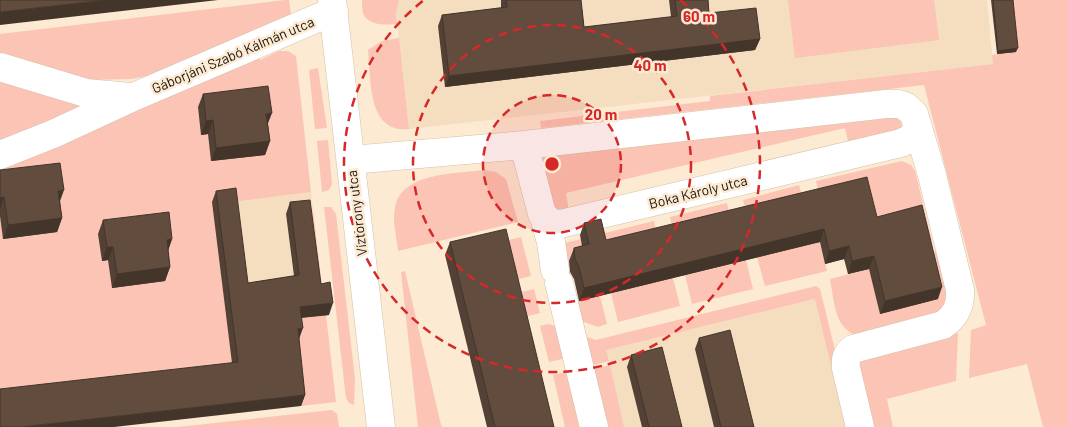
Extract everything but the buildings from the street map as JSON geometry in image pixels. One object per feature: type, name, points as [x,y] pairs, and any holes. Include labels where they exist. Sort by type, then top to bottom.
[{"type":"street","name":"Gáborjáni Szabó Kálmán utca","points":[[0,155],[53,134],[333,6]]},
{"type":"street","name":"Víztorony utca","points":[[333,6],[380,427]]},
{"type":"street","name":"Gáborjáni Szabó Kálmán utca","points":[[0,67],[86,93],[131,98]]},
{"type":"street","points":[[351,160],[524,145],[893,104],[905,106],[914,114],[932,175],[960,290],[960,304],[954,316],[943,325],[853,349],[848,353],[846,368],[860,427]]},
{"type":"street","name":"Boka Károly utca","points":[[544,217],[554,224],[566,224],[901,143],[914,137],[917,125]]},
{"type":"street","points":[[524,145],[551,242],[557,276],[594,427]]},
{"type":"shaded area","points":[[289,0],[291,14],[288,17],[152,75],[131,79],[87,80],[0,55],[0,34]]},
{"type":"shaded area","points":[[362,0],[399,0],[396,13],[397,24],[378,24],[369,20],[363,13]]},
{"type":"shaded area","points":[[399,0],[987,0],[993,64],[409,129],[396,13]]},
{"type":"shaded area","points":[[788,0],[934,0],[939,40],[795,58]]},
{"type":"shaded area","points":[[1011,0],[1068,0],[1068,427],[1043,427],[1027,364],[969,378],[971,330],[986,325],[924,85],[541,128],[540,121],[710,101],[710,96],[993,64],[992,55],[997,54]]},
{"type":"shaded area","points":[[399,38],[409,129],[395,128],[385,123],[378,114],[371,89],[368,50],[382,41]]},
{"type":"shaded area","points":[[279,51],[288,51],[296,56],[311,192],[233,202],[230,348],[295,288],[306,211],[313,210],[323,294],[311,316],[326,315],[336,402],[301,406],[0,400],[0,165],[259,55],[260,60]]},
{"type":"shaded area","points":[[318,68],[327,128],[315,129],[309,70]]},
{"type":"shaded area","points":[[0,78],[83,106],[0,143]]},
{"type":"shaded area","points":[[886,113],[900,117],[901,130],[849,146],[845,128],[566,193],[569,211],[553,211],[541,164],[542,159],[548,153]]},
{"type":"shaded area","points":[[328,140],[332,184],[329,190],[322,192],[317,141]]},
{"type":"shaded area","points":[[902,161],[911,165],[915,171],[932,241],[924,243],[872,229],[820,200],[816,181]]},
{"type":"shaded area","points":[[484,170],[496,172],[506,179],[518,222],[398,251],[394,213],[399,196],[407,187],[431,177]]},
{"type":"shaded area","points":[[799,185],[804,204],[748,217],[743,200]]},
{"type":"shaded area","points":[[311,192],[313,210],[286,214],[295,288],[251,346],[233,202]]},
{"type":"shaded area","points":[[727,203],[731,221],[674,235],[670,217]]},
{"type":"shaded area","points":[[324,207],[331,207],[336,214],[355,379],[354,405],[349,403],[346,398]]},
{"type":"shaded area","points":[[654,221],[658,239],[602,253],[597,235]]},
{"type":"shaded area","points":[[521,237],[531,276],[511,281],[501,242]]},
{"type":"shaded area","points":[[581,239],[585,257],[567,262],[576,301],[600,296],[607,324],[598,327],[573,318],[557,245]]},
{"type":"shaded area","points":[[820,242],[827,271],[765,286],[757,257]]},
{"type":"shaded area","points":[[942,250],[950,287],[943,311],[856,335],[843,326],[836,312],[830,279],[869,269],[881,314],[938,299],[927,254]]},
{"type":"shaded area","points":[[746,260],[753,289],[692,304],[685,275]]},
{"type":"shaded area","points":[[405,271],[442,427],[418,427],[401,272]]},
{"type":"shaded area","points":[[673,278],[680,306],[618,322],[611,293]]},
{"type":"shaded area","points":[[816,286],[820,289],[854,427],[846,427],[815,299],[606,350],[609,361],[585,367],[582,335],[596,340]]},
{"type":"shaded area","points":[[534,289],[540,313],[520,318],[514,294]]},
{"type":"shaded area","points":[[816,299],[846,427],[624,427],[606,350]]},
{"type":"shaded area","points":[[549,324],[564,329],[571,357],[549,362],[540,326]]},
{"type":"shaded area","points":[[958,333],[956,381],[887,399],[893,427],[871,427],[858,364],[865,358]]},
{"type":"shaded area","points":[[610,365],[624,427],[599,427],[586,371]]},
{"type":"shaded area","points":[[574,370],[588,427],[565,427],[553,375]]},
{"type":"shaded area","points":[[332,410],[337,414],[339,427],[178,427]]}]
